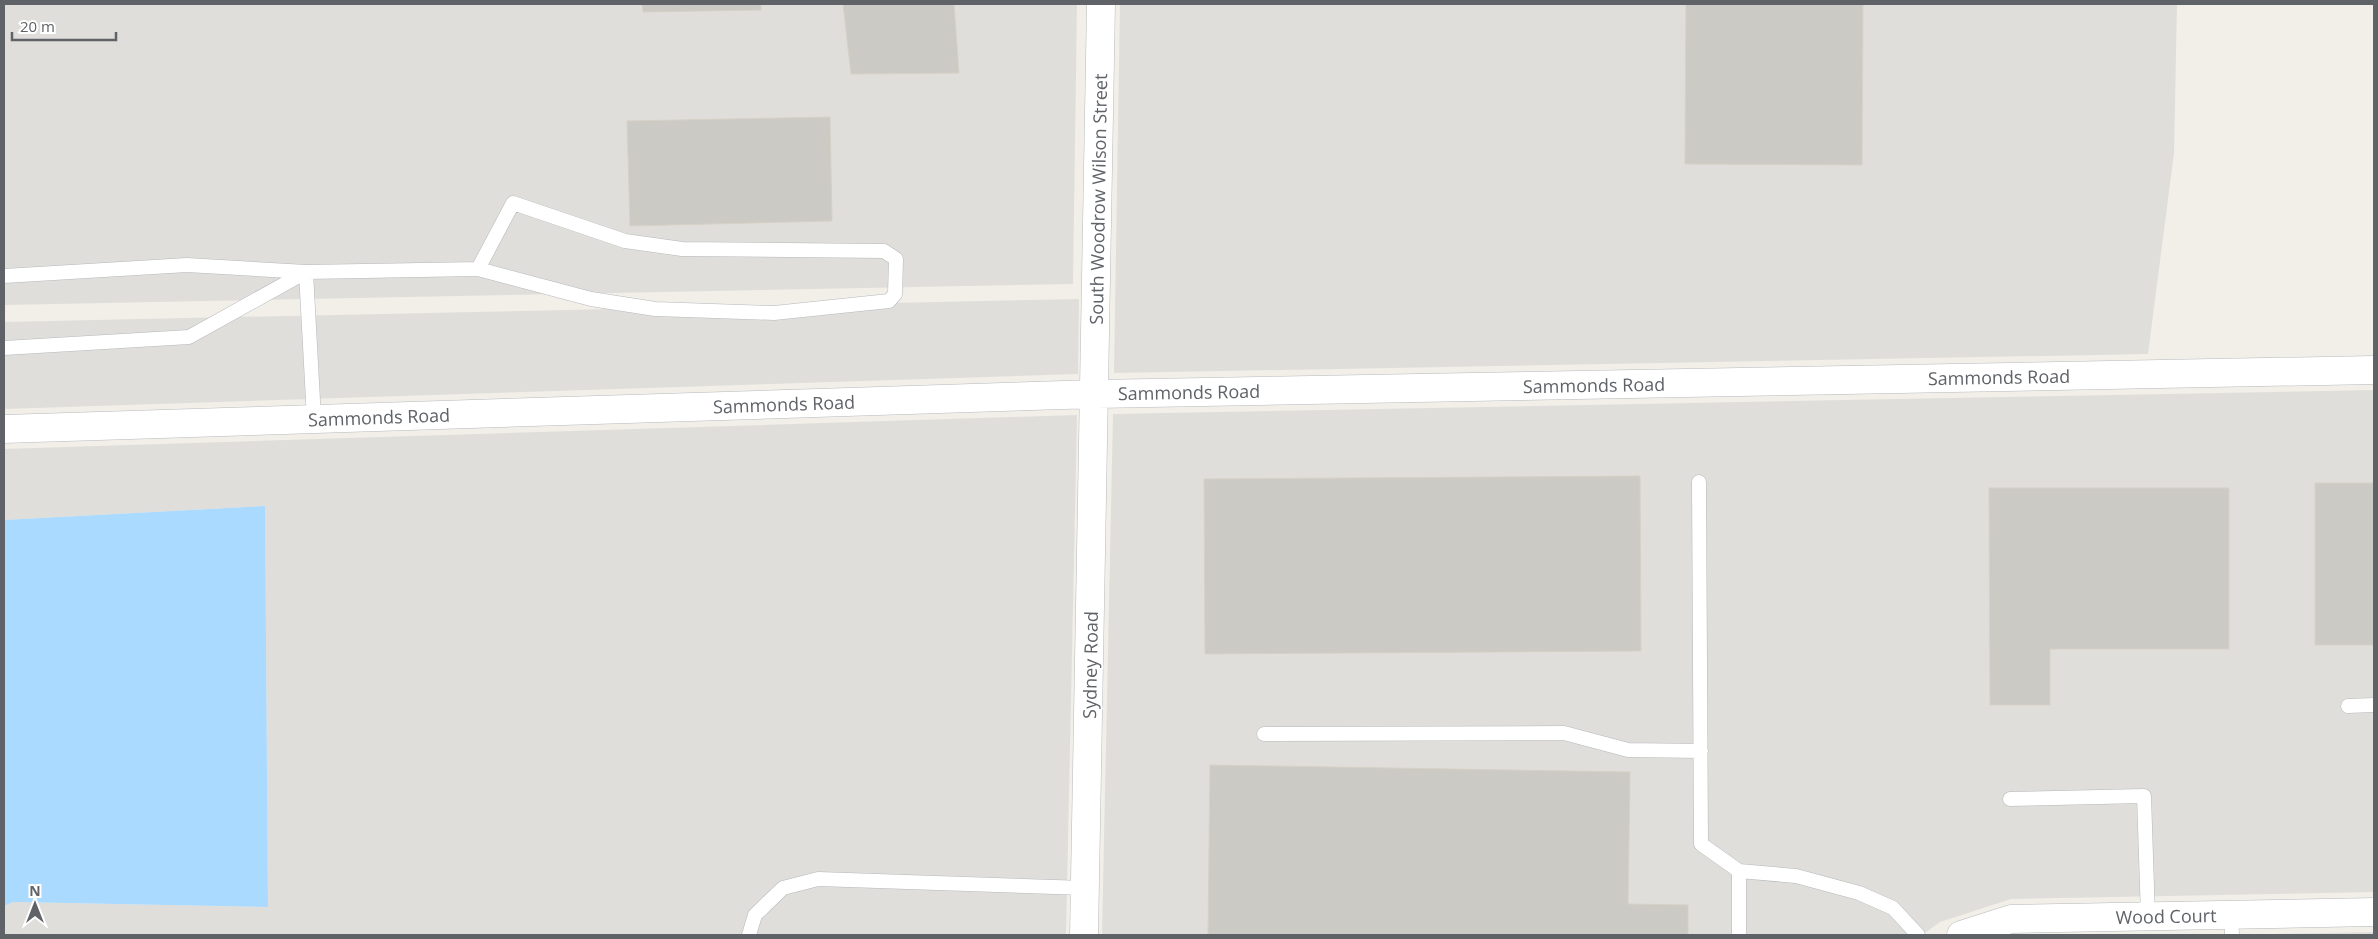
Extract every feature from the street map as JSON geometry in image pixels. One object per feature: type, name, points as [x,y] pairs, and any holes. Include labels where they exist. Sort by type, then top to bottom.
[{"type":"street","name":"South Woodrow Wilson Street","points":[[1096,394],[1101,4]]},
{"type":"street","name":"Sammonds Road","points":[[4,429],[1096,394],[2374,370]]},
{"type":"street","name":"Sydney Road","points":[[1084,935],[1096,394]]},
{"type":"street","name":"Wood Court","points":[[1961,935],[2011,919],[2148,917],[2232,925],[2374,912]]},
{"type":"lane","points":[[4,276],[187,265],[306,272],[478,269],[591,299],[655,308],[774,313],[889,301],[895,294],[896,259],[884,251],[682,249],[625,242],[513,203],[478,269]]},
{"type":"lane","points":[[4,348],[189,338],[306,272]]},
{"type":"lane","points":[[306,272],[314,419]]},
{"type":"lane","points":[[1699,482],[1701,844],[1739,871],[1796,876],[1859,893],[1893,908],[1918,935]]},
{"type":"lane","points":[[2348,706],[2374,705]]},
{"type":"lane","points":[[1264,734],[1564,733],[1628,750],[1701,751]]},
{"type":"lane","points":[[2010,800],[2144,796],[2148,917]]},
{"type":"lane","points":[[1739,871],[1739,935]]},
{"type":"lane","points":[[749,935],[756,914],[783,888],[818,879],[1086,888]]},
{"type":"shaded area","points":[[4,4],[1077,4],[1073,284],[4,305]]},
{"type":"shaded area","points":[[1120,4],[2177,4],[2174,153],[2148,354],[1114,373]]},
{"type":"shaded area","points":[[1079,299],[1078,374],[4,409],[4,322]]},
{"type":"shaded area","points":[[2374,390],[2374,892],[2011,899],[1940,922],[1922,935],[1102,935],[1113,414]]},
{"type":"shaded area","points":[[1077,415],[1066,935],[4,935],[4,906],[13,902],[268,907],[265,506],[4,520],[4,449]]},
{"type":"shaded area","points":[[2374,932],[2374,935],[2226,935]]},
{"type":"water","points":[[265,506],[268,907],[13,902],[4,906],[4,520]]},
{"type":"building","points":[[642,4],[761,4],[761,10],[643,12]]},
{"type":"building","points":[[843,4],[954,4],[959,73],[851,74]]},
{"type":"building","points":[[1686,4],[1863,4],[1862,165],[1685,164]]},
{"type":"building","points":[[830,117],[832,221],[630,226],[627,121]]},
{"type":"building","points":[[1640,476],[1641,651],[1205,654],[1204,479]]},
{"type":"building","points":[[2315,483],[2374,483],[2374,645],[2315,645]]},
{"type":"building","points":[[1989,488],[2229,488],[2229,649],[2050,649],[2050,705],[1990,705]]},
{"type":"building","points":[[1210,765],[1630,772],[1628,904],[1688,905],[1688,935],[1208,935]]}]
